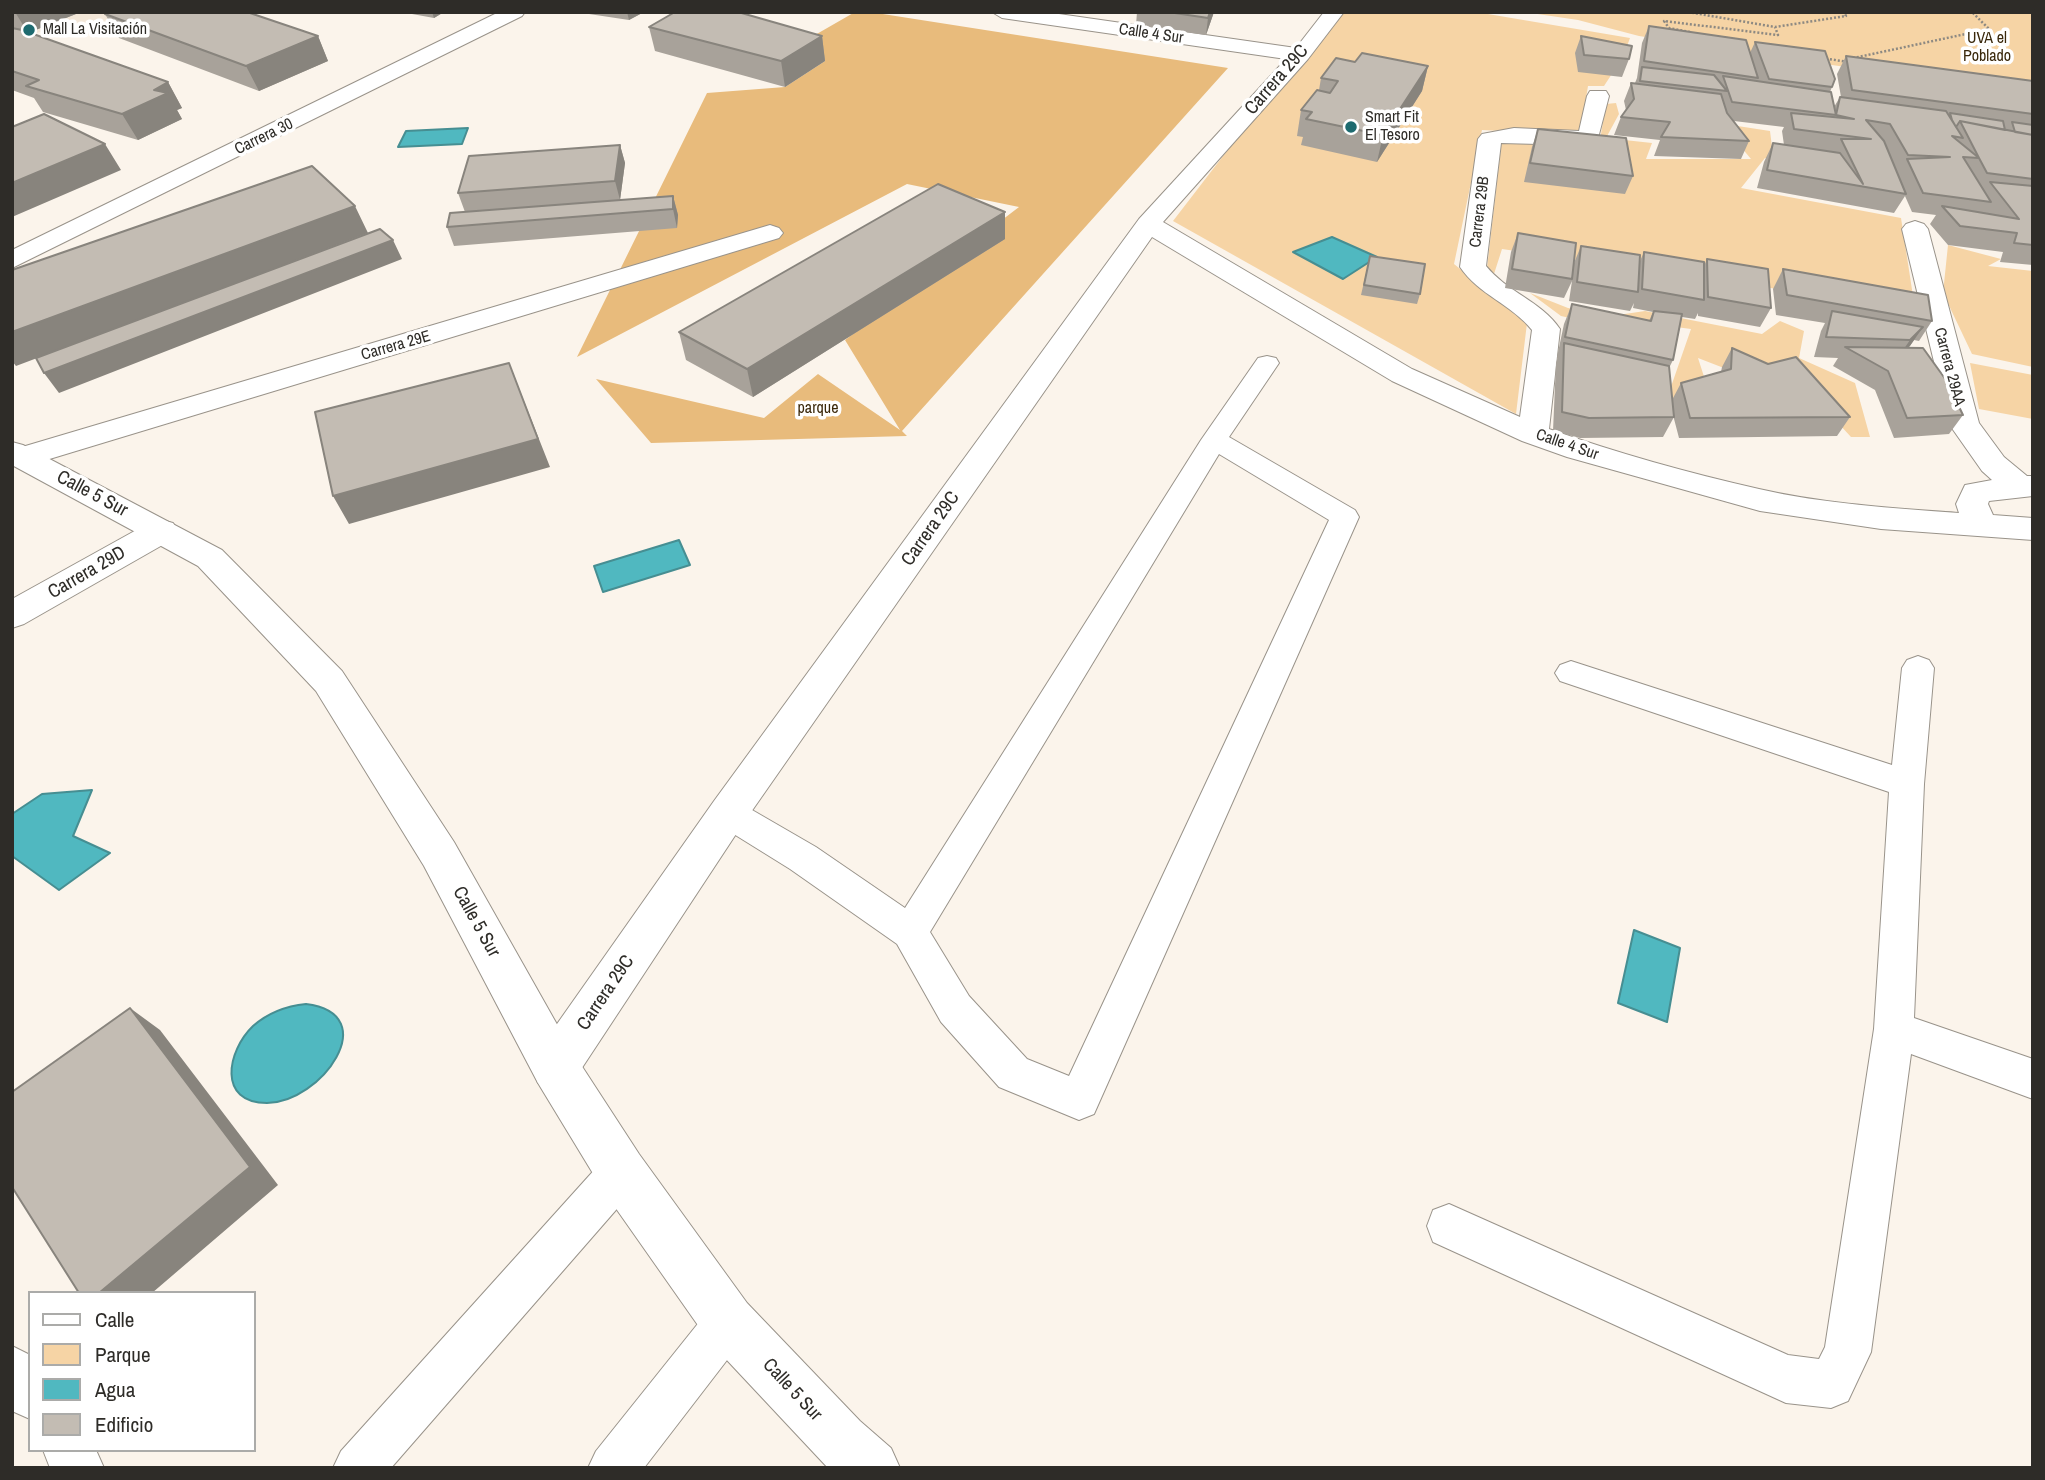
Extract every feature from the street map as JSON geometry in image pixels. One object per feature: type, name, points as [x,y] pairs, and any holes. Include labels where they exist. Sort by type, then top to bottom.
[{"type":"street","name":"Carrera 30","points":[[12,260],[515,12]]},
{"type":"street","name":"Calle 4 Sur","points":[[1002,12],[1301,55]]},
{"type":"street","name":"Carrera 29C","points":[[555,1067],[728,813],[1148,224],[1301,55],[1334,12]]},
{"type":"street","name":"Carrera 29B","points":[[1534,434],[1546,329],[1538,316],[1511,302],[1491,287],[1473,267],[1490,139],[1504,134],[1573,140],[1589,137],[1598,96]]},
{"type":"street","name":"Calle 4 Sur","points":[[1148,224],[1402,375],[1534,434],[1661,474],[1760,500],[1881,518],[2033,529]]},
{"type":"street","name":"Carrera 29AA","points":[[1915,229],[1964,424],[1993,464],[2026,486]]},
{"type":"street","name":"Carrera 29E","points":[[17,454],[770,233]]},
{"type":"street","name":"Calle 5 Sur","points":[[17,454],[210,558],[329,681],[439,854],[555,1067],[621,1172],[729,1322],[840,1441],[871,1468]]},
{"type":"street","points":[[1981,526],[1972,504],[1976,492],[2026,486]]},
{"type":"street","name":"Carrera 29D","points":[[12,615],[161,531]]},
{"type":"lane","points":[[910,932],[1213,440],[1268,363]]},
{"type":"lane","points":[[728,813],[803,858],[910,932],[955,1009],[1013,1073],[1079,1100],[1345,517],[1213,440]]},
{"type":"lane","points":[[1449,1226],[1786,1379],[1831,1384],[1848,1352],[1894,1029],[1908,785],[1918,668]]},
{"type":"lane","points":[[1571,673],[1908,785]]},
{"type":"lane","points":[[1894,1029],[2033,1079]]},
{"type":"lane","points":[[358,1468],[621,1172]]},
{"type":"lane","points":[[613,1468],[729,1322]]},
{"type":"lane","points":[[12,1370],[28,1392]]},
{"type":"lane","points":[[68,1452],[79,1468]]},
{"type":"path","points":[[1688,12],[1775,27],[1846,16],[1844,12]]},
{"type":"path","points":[[1838,61],[1989,29],[1972,12]]},
{"type":"path","points":[[1695,33],[1670,28],[1664,22],[1777,35],[1775,27]]},
{"type":"path","points":[[1812,56],[1851,63]]},
{"type":"shaded area","name":"Mall La Visitación","points":[[12,12],[142,12],[90,35],[59,26],[12,41]]},
{"type":"green space","name":"parque","points":[[855,12],[870,12],[1228,68],[902,431],[907,436],[651,443],[596,379],[764,418],[818,374],[900,430],[845,340],[1019,207],[907,184],[577,357],[707,93],[785,87],[825,61],[815,35]]},
{"type":"green space","points":[[1334,12],[1476,12],[1630,38],[1623,57],[1604,86],[1588,86],[1580,135],[1482,130],[1454,264],[1527,323],[1516,414],[1173,221]]},
{"type":"green space","name":"UVA el Poblado","points":[[1524,12],[2033,12],[2033,88],[1761,55],[1639,36],[1578,20]]},
{"type":"green space","points":[[1616,103],[1619,114],[1606,138],[1652,143],[1646,159],[1751,159],[1731,135],[1731,125],[1770,131],[1772,147],[1825,166],[1765,158],[1741,188],[1901,218],[1915,309],[1502,249],[1494,274],[1487,268],[1502,138],[1599,146],[1606,104]]},
{"type":"green space","points":[[1948,245],[2001,259],[1988,266],[2033,271],[2033,367],[1972,354],[1943,293]]},
{"type":"green space","points":[[1530,293],[1568,308],[1618,315],[1645,311],[1762,334],[1780,321],[1804,331],[1799,358],[1855,383],[1870,437],[1851,437],[1788,369],[1747,377],[1698,358],[1708,389],[1665,404],[1691,329],[1638,322],[1629,331],[1561,316]]},
{"type":"green space","points":[[1970,363],[2033,375],[2033,419],[1979,409]]},
{"type":"water","points":[[468,128],[462,144],[398,147],[406,131]]},
{"type":"water","points":[[1332,237],[1377,257],[1343,279],[1293,252]]},
{"type":"water","points":[[679,540],[690,565],[603,592],[594,566]]},
{"type":"water","points":[[92,790],[73,836],[110,853],[59,890],[12,856],[12,814],[42,794]]},
{"type":"water","points":[[1634,930],[1680,948],[1667,1022],[1618,1003]]},
{"type":"water","points":[[306,1004],[329,1011],[341,1024],[343,1040],[336,1057],[324,1074],[307,1089],[287,1099],[267,1103],[251,1101],[240,1094],[234,1085],[232,1074],[233,1061],[244,1036],[272,1013]]},
{"type":"building","points":[[247,12],[318,36],[246,66],[105,14]]},
{"type":"building","points":[[675,12],[738,12],[822,36],[781,61],[649,27]]},
{"type":"building","points":[[1168,12],[1210,12],[1208,18]]},
{"type":"building","points":[[1649,26],[1746,40],[1758,78],[1644,61]]},
{"type":"building","points":[[12,28],[168,82],[154,90],[168,93],[122,114],[26,86],[39,80],[12,71]]},
{"type":"building","points":[[1581,36],[1632,46],[1629,59],[1584,55]]},
{"type":"building","points":[[1755,42],[1825,51],[1835,79],[1832,87],[1769,79]]},
{"type":"building","points":[[1362,53],[1428,66],[1383,135],[1306,119],[1312,112],[1301,110],[1317,90],[1330,93],[1338,81],[1321,78],[1336,58],[1355,62]]},
{"type":"building","points":[[1846,56],[2033,81],[2033,114],[1852,90]]},
{"type":"building","points":[[1642,67],[1714,75],[1727,91],[1640,81]]},
{"type":"building","points":[[1723,76],[1831,92],[1836,115],[1732,102]]},
{"type":"building","points":[[1631,83],[1721,94],[1727,113],[1749,141],[1661,137],[1670,122],[1621,117],[1634,99]]},
{"type":"building","points":[[1840,97],[1946,111],[1963,138],[1952,136],[1979,158],[1963,157],[1991,202],[1923,193],[1907,159],[1950,157],[1908,155],[1890,124],[1866,120],[1884,141],[1906,194],[1767,170],[1773,143],[1840,153],[1863,184],[1841,139],[1871,139],[1794,129],[1791,113],[1854,119],[1836,115]]},
{"type":"building","points":[[1950,113],[2003,121],[2005,130],[1960,121],[1956,127]]},
{"type":"building","points":[[44,114],[105,144],[12,183],[12,127]]},
{"type":"building","points":[[1960,121],[2033,135],[2033,179],[1987,173]]},
{"type":"building","points":[[2012,122],[2033,125],[2033,135],[2015,132]]},
{"type":"building","points":[[1538,129],[1626,138],[1633,176],[1530,163]]},
{"type":"building","points":[[620,145],[615,181],[458,193],[469,156]]},
{"type":"building","points":[[312,166],[355,206],[12,332],[12,270]]},
{"type":"building","points":[[1990,182],[2033,186],[2033,245],[2014,243],[2017,233],[1960,226],[1942,206],[2019,219]]},
{"type":"building","points":[[938,184],[1005,212],[747,369],[679,332]]},
{"type":"building","points":[[673,196],[673,209],[447,227],[450,213]]},
{"type":"building","points":[[380,229],[393,240],[44,373],[36,358]]},
{"type":"building","points":[[1518,233],[1576,243],[1572,279],[1512,269]]},
{"type":"building","points":[[1581,246],[1640,255],[1638,292],[1577,282]]},
{"type":"building","points":[[1644,252],[1704,262],[1704,300],[1642,289]]},
{"type":"building","points":[[1370,256],[1425,264],[1420,294],[1364,285]]},
{"type":"building","points":[[1707,259],[1768,269],[1771,308],[1708,297]]},
{"type":"building","points":[[1783,269],[1928,295],[1932,321],[1787,295]]},
{"type":"building","points":[[1572,304],[1651,321],[1654,311],[1682,314],[1673,360],[1565,337]]},
{"type":"building","points":[[1832,311],[1923,327],[1910,340],[1826,337]]},
{"type":"building","points":[[1564,343],[1669,366],[1674,417],[1589,418],[1562,412]]},
{"type":"building","points":[[1845,347],[1923,348],[1946,380],[1963,415],[1907,418],[1888,371]]},
{"type":"building","points":[[1732,348],[1768,364],[1796,357],[1850,417],[1690,418],[1681,383],[1731,369]]},
{"type":"building","points":[[509,363],[538,439],[333,496],[315,412]]},
{"type":"building","points":[[130,1008],[250,1167],[101,1291],[78,1291],[12,1187],[12,1092]]},
{"type":"place","name":"Mall La Visitación","points":[[29,30]]},
{"type":"place","name":"Smart Fit El Tesoro","points":[[1351,127]]}]
